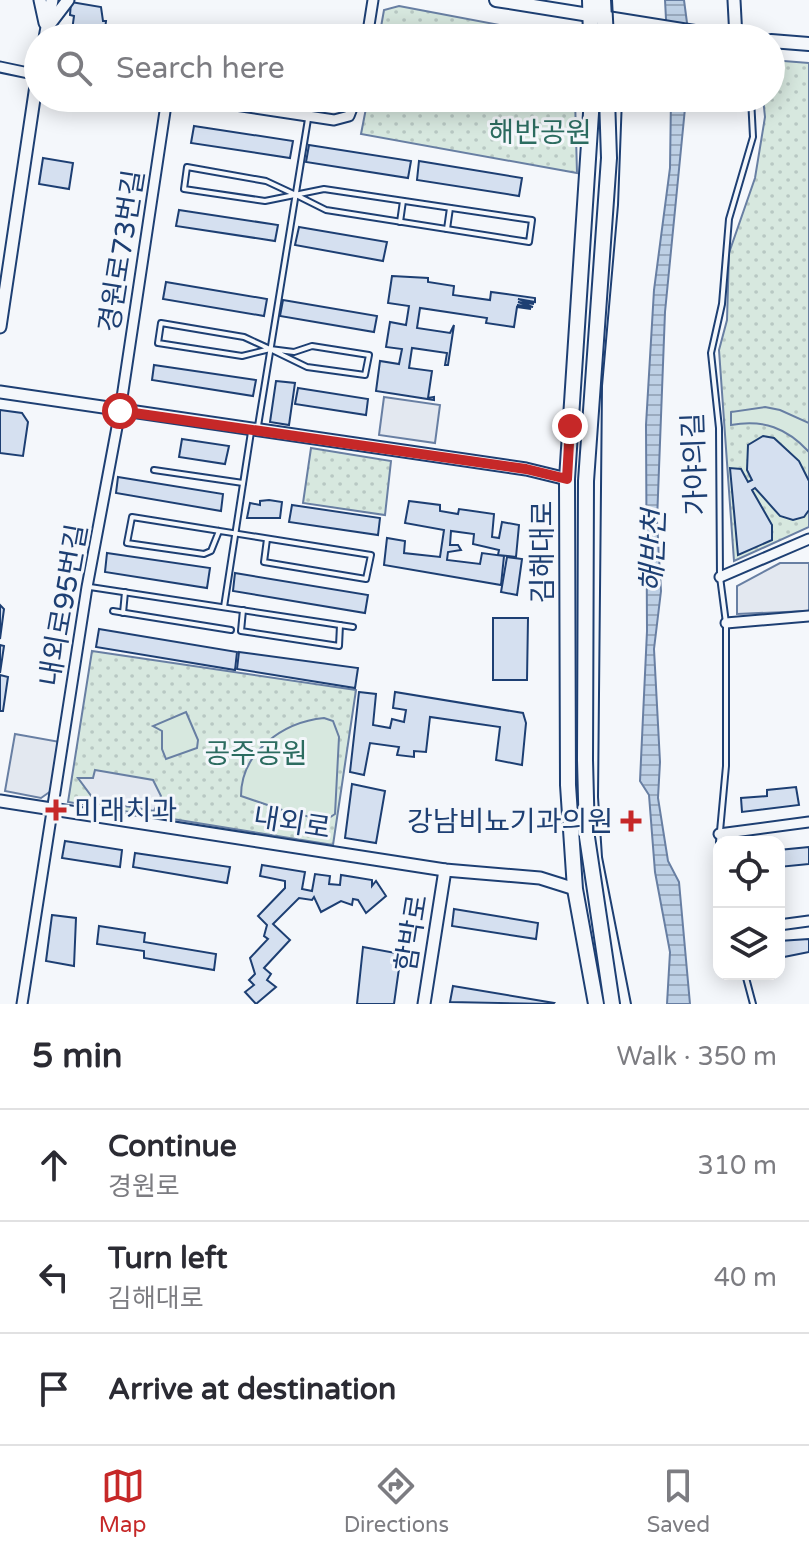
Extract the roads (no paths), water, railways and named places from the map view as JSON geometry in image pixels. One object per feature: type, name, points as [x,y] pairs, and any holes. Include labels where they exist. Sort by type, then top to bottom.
[{"type":"main road","points":[[496,0],[595,10],[650,24]]},
{"type":"main road","points":[[595,10],[603,0]]},
{"type":"main road","points":[[785,42],[809,44]]},
{"type":"main road","name":"김해대로","points":[[591,112],[567,479],[568,785],[575,889],[596,1004]]},
{"type":"main road","name":"김해대로","points":[[607,112],[609,158],[586,481],[585,760],[587,837],[612,1004]]},
{"type":"street","points":[[40,0],[44,24]]},
{"type":"street","points":[[48,24],[52,0]]},
{"type":"street","points":[[52,24],[68,0]]},
{"type":"street","points":[[369,24],[373,0]]},
{"type":"street","points":[[734,0],[734,24]]},
{"type":"street","points":[[0,67],[24,71]]},
{"type":"street","points":[[0,327],[32,112]]},
{"type":"street","name":"경원로73번길","points":[[120,411],[165,112]]},
{"type":"street","points":[[277,112],[334,120],[349,116],[351,112]]},
{"type":"street","points":[[0,392],[254,432],[526,469],[567,479]]},
{"type":"street","name":"내외로95번길","points":[[22,1004],[87,587],[120,411]]},
{"type":"street","points":[[720,577],[809,539]]},
{"type":"street","points":[[726,623],[809,616]]},
{"type":"street","name":"내외로","points":[[0,801],[445,870],[540,878],[575,889]]},
{"type":"street","name":"가야의길","points":[[730,836],[809,822]]},
{"type":"street","name":"함박로","points":[[424,1004],[445,870]]},
{"type":"street","points":[[785,924],[809,921]]},
{"type":"lane","name":"가야의길","points":[[719,836],[726,766],[726,623],[720,577],[719,428],[711,353],[722,304],[729,219],[753,137],[752,112]]},
{"type":"lane","points":[[224,607],[243,483],[270,349],[309,117]]},
{"type":"lane","points":[[296,195],[266,181],[187,167],[184,189],[265,201],[296,195],[324,189],[532,220],[529,242],[326,210],[296,195]]},
{"type":"lane","points":[[400,222],[403,201]]},
{"type":"lane","points":[[447,229],[450,208]]},
{"type":"lane","points":[[270,349],[244,337],[161,323],[158,343],[242,356],[270,349],[294,352],[312,346],[369,355],[365,375],[307,367],[270,349]]},
{"type":"lane","points":[[154,470],[243,483]]},
{"type":"lane","points":[[219,531],[211,551],[204,554],[127,543],[132,517],[371,555],[366,579],[264,562],[267,539]]},
{"type":"lane","points":[[87,587],[353,627]]},
{"type":"lane","points":[[123,613],[125,592]]},
{"type":"lane","points":[[243,610],[241,631],[339,646],[340,625]]},
{"type":"lane","points":[[113,611],[231,630]]},
{"type":"lane","points":[[747,980],[753,1004]]},
{"type":"water","points":[[665,0],[684,0],[687,24],[666,24]]},
{"type":"water","name":"해반천","points":[[671,112],[685,112],[665,312],[657,521],[661,591],[654,649],[660,762],[658,798],[668,861],[679,882],[690,1004],[667,1004],[670,952],[655,872],[649,795],[640,781],[647,631],[646,425],[654,290],[670,168]]},
{"type":"tram line","points":[[612,0],[613,24]]},
{"type":"tram line","points":[[621,112],[618,205],[602,386],[598,797],[602,857],[631,1004]]},
{"type":"place","name":"미래치과","points":[[56,810]]},
{"type":"place","name":"강남비뇨기과의원","points":[[631,821]]},
{"type":"park label","name":"해반공원","points":[[540,132]]},
{"type":"park label","name":"공주공원","points":[[256,753]]}]
